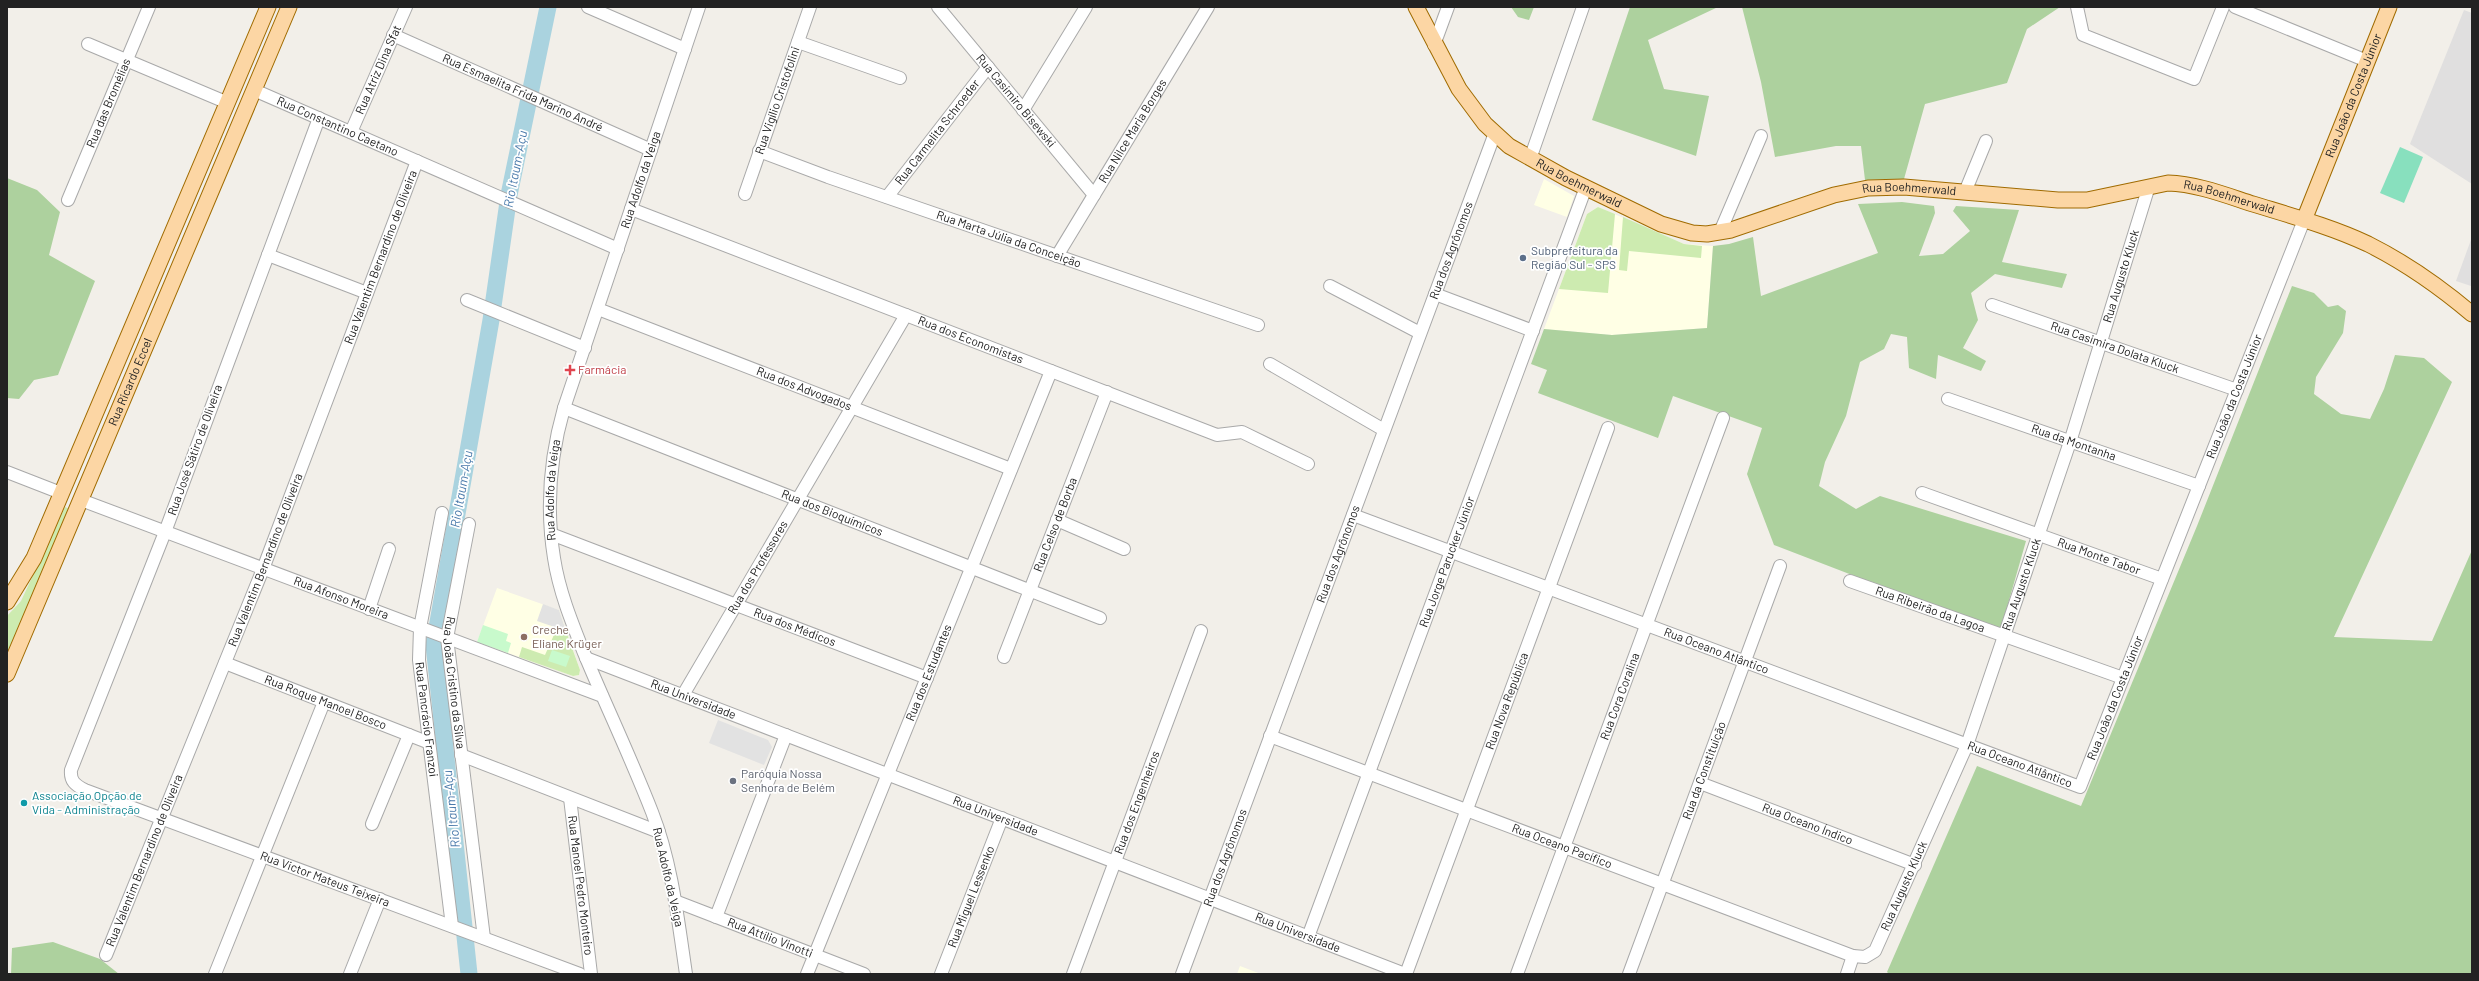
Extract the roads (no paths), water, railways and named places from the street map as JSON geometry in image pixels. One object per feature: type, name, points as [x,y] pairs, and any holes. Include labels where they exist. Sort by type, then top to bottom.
[{"type":"main road","name":"Rua Ricardo Eccel","points":[[7,602],[27,572],[268,7]]},
{"type":"main road","name":"Rua Ricardo Eccel","points":[[7,674],[289,7]]},
{"type":"main road","name":"Rua Boehmerwald","points":[[1416,7],[1434,45],[1462,94],[1495,134],[1530,159],[1676,229],[1692,233],[1720,232],[1849,191],[1886,187],[2058,200],[2087,200],[2168,183],[2188,185],[2304,220],[2367,244],[2386,254],[2432,283],[2472,314]]},
{"type":"main road","name":"Rua João da Costa Júnior","points":[[2304,220],[2388,7]]},
{"type":"main road","points":[[59,498],[66,500],[81,500]]},
{"type":"street","name":"Rua das Bromélias","points":[[68,200],[149,7]]},
{"type":"street","name":"Rua Atriz Dina Sfat","points":[[351,132],[406,7]]},
{"type":"street","points":[[588,7],[685,49]]},
{"type":"street","name":"Rua Adolfo da Veiga","points":[[686,974],[675,901],[659,832],[586,658],[558,578],[551,534],[552,466],[564,408],[699,7]]},
{"type":"street","name":"Rua Vigílio Cristofolini","points":[[745,194],[810,7]]},
{"type":"street","name":"Rua Casimiro Bisewski","points":[[938,7],[1094,195]]},
{"type":"street","points":[[1023,110],[1086,7]]},
{"type":"street","name":"Rua Nilce Maria Borges","points":[[1057,256],[1208,7]]},
{"type":"street","points":[[1434,45],[1448,7]]},
{"type":"street","points":[[1530,159],[1583,7]]},
{"type":"street","points":[[2077,7],[2083,34],[2194,79],[2223,7]]},
{"type":"street","points":[[2235,7],[2367,61]]},
{"type":"street","name":"Rua Esmaelita Frida Marino André","points":[[393,35],[651,150]]},
{"type":"street","points":[[798,42],[900,78]]},
{"type":"street","points":[[88,44],[228,103]]},
{"type":"street","name":"Rua Carmelita Schroeder","points":[[887,197],[988,67]]},
{"type":"street","name":"Rua Constantino Caetano","points":[[254,90],[618,249]]},
{"type":"street","name":"Rua José Sátiro de Oliveira","points":[[72,781],[71,770],[165,532],[319,118]]},
{"type":"street","name":"Rua dos Agrônomos","points":[[1182,974],[1495,134]]},
{"type":"street","points":[[1720,232],[1761,136]]},
{"type":"street","points":[[1965,192],[1986,141]]},
{"type":"street","name":"Rua Marta Júlia da Conceição","points":[[760,151],[887,197],[1258,325]]},
{"type":"street","name":"Rua Valentim Bernardino de Oliveira","points":[[106,955],[263,569],[417,161]]},
{"type":"street","name":"Rua Augusto Kluck","points":[[1853,956],[1865,957],[1875,951],[1915,865],[1967,745],[2070,442],[2149,186]]},
{"type":"street","name":"Rua Jorge Parucker Júnior","points":[[1308,937],[1586,187]]},
{"type":"street","name":"Rua dos Economistas","points":[[631,209],[1217,435],[1242,432],[1308,464]]},
{"type":"street","name":"Rua João da Costa Júnior","points":[[2080,787],[2304,220]]},
{"type":"street","points":[[268,255],[367,293]]},
{"type":"street","points":[[1330,286],[1420,333]]},
{"type":"street","points":[[1435,294],[1533,331]]},
{"type":"street","points":[[467,300],[585,348]]},
{"type":"street","name":"Rua Casimira Dolata Kluck","points":[[1992,305],[2237,390]]},
{"type":"street","name":"Rua dos Advogados","points":[[598,309],[1011,469]]},
{"type":"street","name":"Rua dos Professores","points":[[683,695],[906,315]]},
{"type":"street","points":[[1270,364],[1384,430]]},
{"type":"street","name":"Rua dos Estudantes","points":[[808,974],[1051,371]]},
{"type":"street","name":"Rua Celso de Borba","points":[[1004,656],[1107,392]]},
{"type":"street","name":"Rua da Montanha","points":[[1948,399],[2199,486]]},
{"type":"street","name":"Rua dos Bioquímicos","points":[[564,408],[1100,618]]},
{"type":"street","name":"Rua Cora Coralina","points":[[1517,974],[1723,418]]},
{"type":"street","name":"Rua Nova República","points":[[1405,974],[1467,811],[1608,428]]},
{"type":"street","points":[[7,472],[59,498]]},
{"type":"street","name":"Rua Monte Tabor","points":[[1922,493],[2162,579]]},
{"type":"street","name":"Rua Afonso Moreira","points":[[81,500],[602,696]]},
{"type":"street","name":"Rua Pancrácio Franzoi","points":[[442,513],[419,660],[427,742],[455,928]]},
{"type":"street","name":"Rua Oceano Atlântico","points":[[1353,515],[2080,787]]},
{"type":"street","points":[[1057,520],[1124,549]]},
{"type":"street","name":"Rua João Cristino da Silva","points":[[469,524],[444,637],[461,755],[478,936]]},
{"type":"street","name":"Rua dos Médicos","points":[[551,534],[927,678]]},
{"type":"street","points":[[369,609],[390,549]]},
{"type":"street","name":"Rua da Constituição","points":[[1629,974],[1780,566]]},
{"type":"street","name":"Rua Ribeirão da Lagoa","points":[[1850,581],[2123,678]]},
{"type":"street","name":"Rua dos Engenheiros","points":[[1073,974],[1201,631]]},
{"type":"street","name":"Rua Universidade","points":[[586,658],[1405,974]]},
{"type":"street","name":"Rua Roque Manoel Bosco","points":[[225,663],[427,742]]},
{"type":"street","points":[[215,974],[324,702]]},
{"type":"street","points":[[372,824],[409,735]]},
{"type":"street","points":[[716,917],[786,735]]},
{"type":"street","name":"Rua Oceano Pacífico","points":[[1270,736],[1853,956]]},
{"type":"street","points":[[461,755],[659,832]]},
{"type":"street","name":"Rua Victor Mateus Teixeira","points":[[72,781],[85,790],[580,974]]},
{"type":"street","name":"Rua Oceano Índico","points":[[1700,783],[1915,865]]},
{"type":"street","name":"Rua Manoel Pedro Monteiro","points":[[570,798],[591,974]]},
{"type":"street","name":"Rua Miguel Lessenko","points":[[941,974],[1002,818]]},
{"type":"street","points":[[350,974],[380,900]]},
{"type":"street","name":"Rua Attílio Vinotti","points":[[675,901],[864,974]]},
{"type":"street","points":[[1847,974],[1853,956]]},
{"type":"waterway","name":"Rio Itaum-Açu","points":[[469,974],[434,645],[491,320],[509,195],[548,7]]},
{"type":"place","name":"Subprefeitura da Região Sul - SPS","points":[[1523,258]]},
{"type":"place","name":"Farmácia","points":[[570,370]]},
{"type":"place","name":"Creche Eliane Krüger","points":[[524,637]]},
{"type":"place","name":"Paróquia Nossa Senhora de Belém","points":[[733,781]]},
{"type":"place","name":"Associação Opção de Vida - Administração","points":[[24,803]]}]
